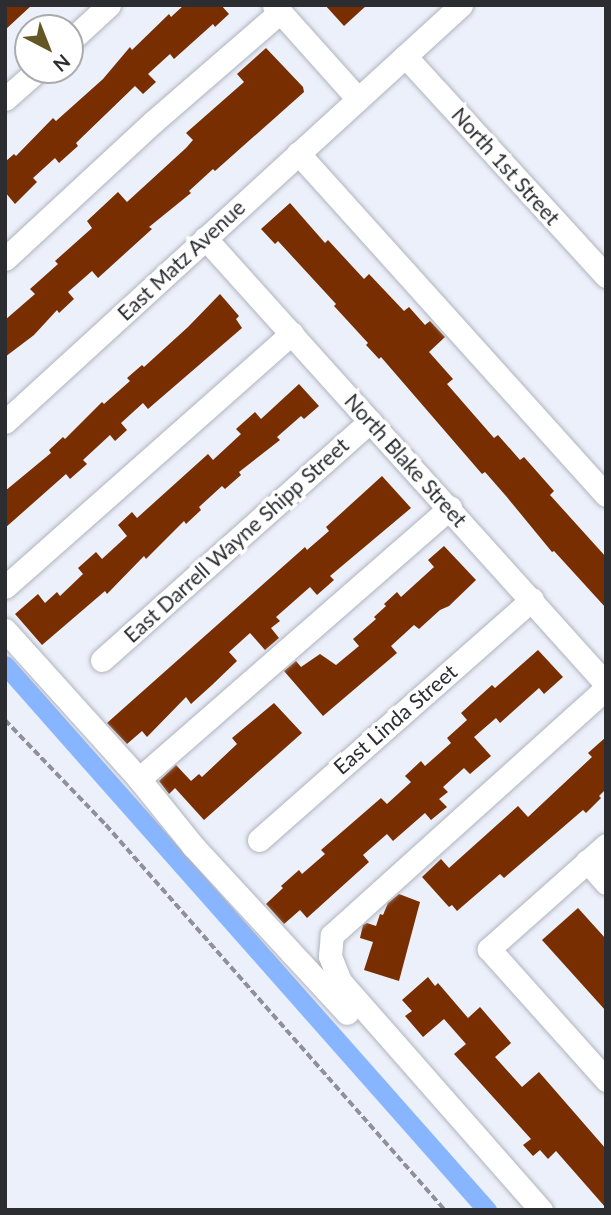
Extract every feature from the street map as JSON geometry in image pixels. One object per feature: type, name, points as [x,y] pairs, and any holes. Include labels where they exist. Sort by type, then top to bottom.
[{"type":"street","points":[[84,28],[109,5]]},
{"type":"street","name":"East Matz Avenue","points":[[5,422],[461,5]]},
{"type":"street","points":[[5,259],[277,9],[358,99]]},
{"type":"street","name":"North 1st Street","points":[[405,56],[606,276]]},
{"type":"street","points":[[5,99],[22,84]]},
{"type":"street","points":[[299,153],[606,495]]},
{"type":"street","name":"North Blake Street","points":[[205,238],[532,599],[606,686]]},
{"type":"street","points":[[5,587],[292,333]]},
{"type":"street","name":"East Darrell Wayne Shipp Street","points":[[102,660],[370,421]]},
{"type":"street","points":[[139,779],[450,508]]},
{"type":"street","name":"East Linda Street","points":[[259,840],[532,599]]},
{"type":"street","points":[[5,630],[139,779],[194,846],[367,1034],[381,1028]]},
{"type":"street","points":[[541,1210],[340,981],[330,956],[332,935],[606,686]]},
{"type":"street","points":[[606,845],[489,949],[606,1080]]},
{"type":"street","points":[[587,861],[606,883]]},
{"type":"path","points":[[5,720],[106,825],[444,1210]]},
{"type":"building","points":[[5,5],[32,5],[22,14],[14,14],[14,22],[5,30]]},
{"type":"building","points":[[184,5],[221,5],[229,14],[215,27],[213,24],[174,59],[170,54],[148,74],[156,82],[143,94],[135,86],[76,143],[78,146],[59,163],[55,158],[33,178],[37,182],[15,204],[5,192],[5,162],[14,154],[16,156],[53,118],[56,121],[103,79],[130,47],[132,50],[169,14],[171,17]]},
{"type":"building","points":[[325,5],[367,5],[344,26]]},
{"type":"building","points":[[266,48],[303,87],[304,92],[215,171],[213,169],[189,191],[191,193],[149,227],[152,229],[98,278],[92,271],[68,292],[74,299],[59,313],[57,310],[34,335],[5,357],[5,320],[35,294],[30,289],[58,264],[55,261],[92,228],[87,221],[118,192],[127,202],[186,148],[193,140],[186,133],[244,82],[237,74]]},
{"type":"building","points":[[290,203],[325,243],[328,240],[364,279],[369,274],[404,311],[409,307],[425,325],[430,321],[445,337],[429,352],[453,379],[447,384],[494,438],[498,435],[520,460],[524,457],[554,491],[550,495],[606,557],[606,608],[554,551],[552,552],[485,472],[482,474],[381,357],[379,359],[366,345],[368,343],[334,306],[336,304],[278,241],[275,244],[261,229]]},
{"type":"building","points":[[220,294],[239,316],[236,319],[242,328],[148,409],[143,403],[121,423],[127,430],[115,441],[110,435],[83,460],[87,464],[70,479],[66,474],[5,528],[5,491],[51,453],[49,450],[63,437],[65,439],[102,402],[104,404],[130,381],[127,378],[142,365],[144,367]]},
{"type":"building","points":[[299,384],[319,406],[304,419],[301,416],[277,437],[280,440],[239,472],[241,475],[225,489],[222,486],[199,507],[201,510],[186,524],[184,521],[146,559],[144,556],[107,594],[105,591],[42,645],[15,614],[38,594],[45,603],[57,592],[60,596],[83,574],[78,568],[96,552],[102,559],[127,536],[118,525],[132,512],[137,518],[208,454],[213,460],[241,434],[236,429],[255,412],[261,419]]},
{"type":"building","points":[[382,476],[411,508],[330,576],[334,580],[317,595],[310,587],[276,617],[280,621],[271,628],[279,638],[265,650],[250,633],[229,652],[237,661],[191,704],[186,697],[147,737],[142,731],[127,744],[107,723],[305,547],[307,550],[329,531],[326,527]]},
{"type":"building","points":[[444,546],[476,580],[449,606],[440,610],[419,629],[414,625],[391,646],[397,653],[323,716],[284,671],[296,661],[301,667],[320,654],[336,665],[359,646],[353,639],[376,619],[374,617],[386,606],[384,604],[397,592],[401,597],[434,567],[428,560]]},
{"type":"building","points":[[538,650],[563,677],[544,694],[539,688],[500,723],[496,718],[474,737],[491,756],[470,774],[464,768],[443,787],[448,792],[439,799],[447,807],[431,820],[425,813],[393,841],[387,834],[363,855],[369,862],[307,918],[300,910],[284,924],[266,904],[283,888],[281,886],[299,870],[302,874],[325,854],[321,850],[381,798],[387,804],[411,782],[405,776],[421,761],[425,766],[451,743],[447,738],[467,720],[461,713],[492,685],[495,688]]},
{"type":"building","points":[[274,703],[302,733],[204,820],[175,788],[169,794],[159,781],[176,765],[191,781],[199,774],[202,777],[237,744],[232,738]]},
{"type":"building","points":[[606,737],[606,789],[599,796],[601,798],[586,813],[583,810],[504,878],[500,874],[457,911],[452,905],[449,907],[422,877],[441,859],[449,868],[518,806],[528,817],[592,757],[588,753]]},
{"type":"building","points":[[399,894],[420,902],[399,981],[364,970],[373,942],[360,938],[363,925],[367,923],[376,926],[380,914],[383,915],[388,903]]},
{"type":"building","points":[[578,908],[606,939],[606,1011],[542,940]]},
{"type":"building","points":[[428,977],[435,986],[438,983],[468,1018],[480,1007],[511,1043],[495,1057],[522,1087],[539,1072],[606,1149],[606,1208],[556,1151],[548,1159],[540,1150],[533,1156],[523,1145],[531,1139],[454,1054],[466,1044],[444,1019],[423,1037],[405,1016],[412,1011],[402,1000]]},
{"type":"waterway","points":[[5,665],[487,1210]]}]
